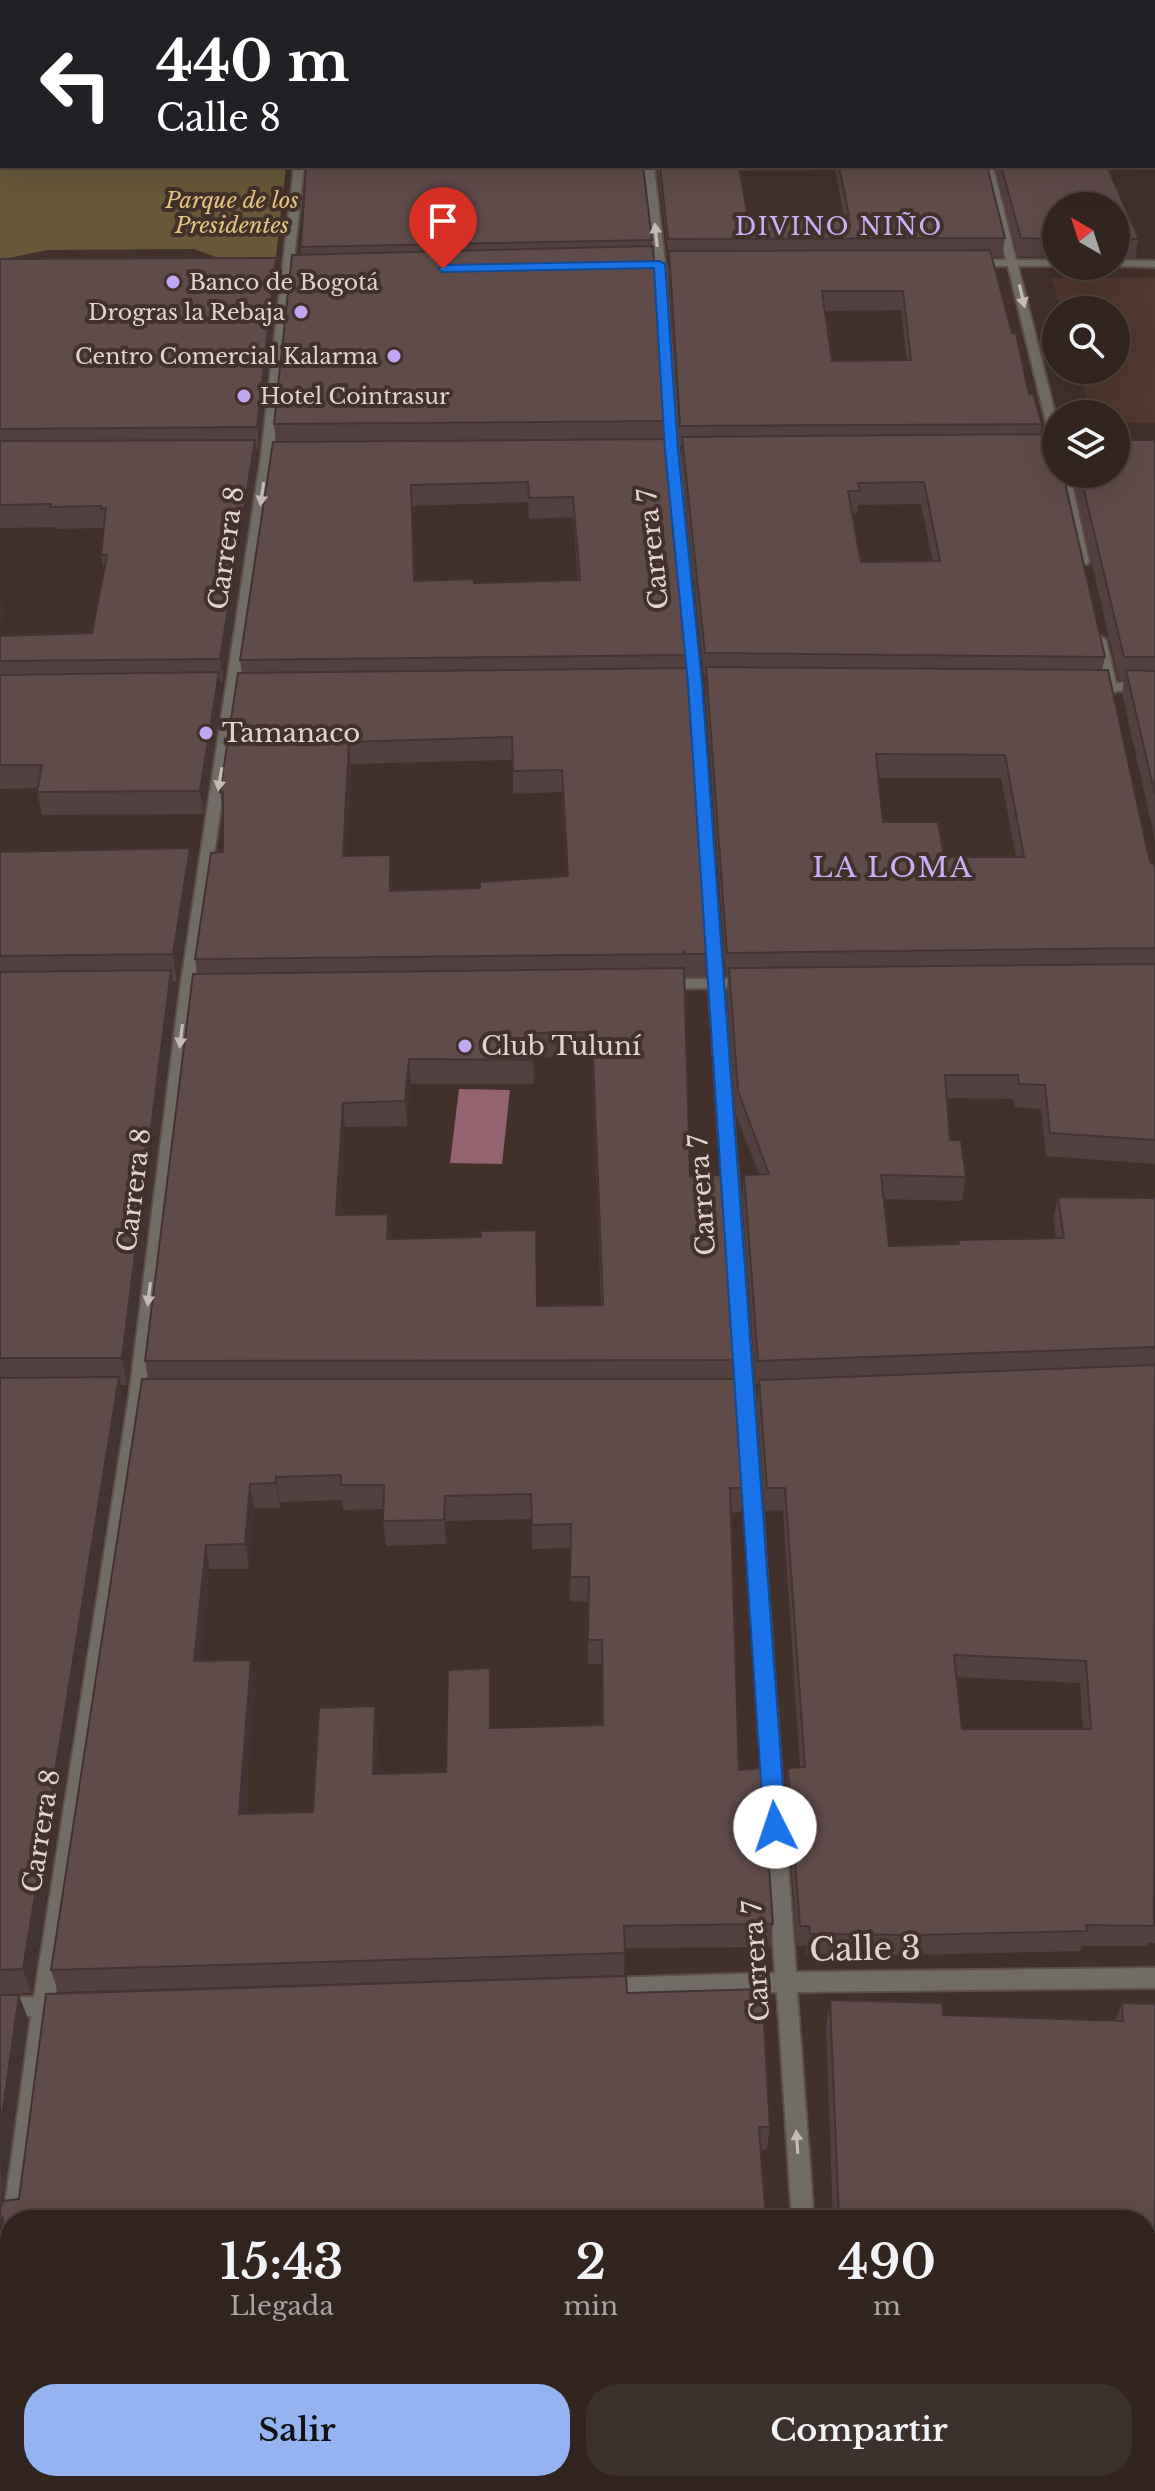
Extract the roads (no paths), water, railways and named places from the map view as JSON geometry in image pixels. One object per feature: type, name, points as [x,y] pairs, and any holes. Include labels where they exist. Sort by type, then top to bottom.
[{"type":"street","name":"Carrera 8","points":[[15,2210],[43,2007],[137,1396],[187,989],[267,456],[299,168]]},
{"type":"street","name":"Carrera 7","points":[[649,168],[695,683],[802,2210]]},
{"type":"street","points":[[989,168],[1047,400]]},
{"type":"street","points":[[968,263],[1042,263]]},
{"type":"street","points":[[1130,263],[1155,264]]},
{"type":"street","points":[[1067,488],[1087,581]]},
{"type":"street","points":[[1097,626],[1114,702]]},
{"type":"street","points":[[1078,687],[1155,687]]},
{"type":"street","points":[[653,984],[762,983]]},
{"type":"street","name":"Calle 3","points":[[580,1989],[786,1982],[1155,1978]]},
{"type":"street","points":[[0,2007],[74,2006]]},
{"type":"place","name":"Banco de Bogotá","points":[[173,282]]},
{"type":"place","name":"Drogras la Rebaja","points":[[301,312]]},
{"type":"place","name":"Centro Comercial Kalarma","points":[[394,356]]},
{"type":"place","name":"Hotel Cointrasur","points":[[244,396]]},
{"type":"place","name":"Tamanaco","points":[[206,733]]},
{"type":"place","name":"Club Tuluní","points":[[465,1046]]},
{"type":"district","name":"DIVINO NIÑO","points":[[839,227]]},
{"type":"district","name":"LA LOMA","points":[[893,867]]},
{"type":"park label","name":"Parque de los Presidentes","points":[[232,212]]}]
